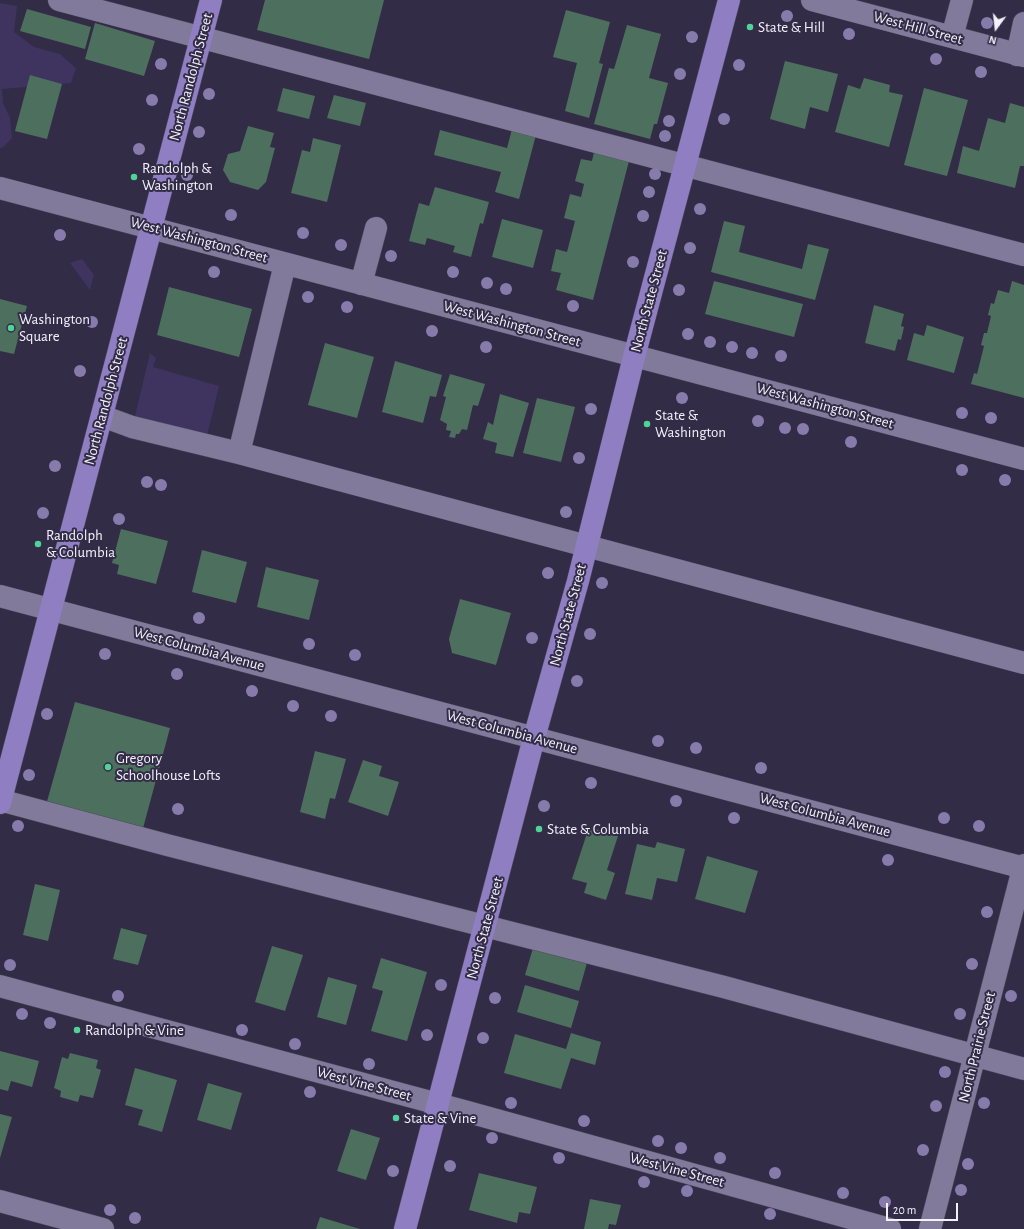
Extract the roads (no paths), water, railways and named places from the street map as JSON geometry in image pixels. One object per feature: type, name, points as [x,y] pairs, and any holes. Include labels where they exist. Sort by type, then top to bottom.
[{"type":"main road","name":"North Randolph Street","points":[[0,801],[212,0]]},
{"type":"main road","name":"North State Street","points":[[405,1229],[534,738],[587,546],[634,357],[729,0]]},
{"type":"street","points":[[59,0],[1024,255]]},
{"type":"street","name":"West Hill Street","points":[[812,0],[1021,56]]},
{"type":"street","points":[[952,37],[962,0]]},
{"type":"street","points":[[1021,56],[1024,23]]},
{"type":"street","name":"West Washington Street","points":[[0,188],[1024,459]]},
{"type":"street","points":[[361,284],[376,228]]},
{"type":"street","points":[[239,452],[285,264]]},
{"type":"street","points":[[102,416],[132,427],[239,452],[1024,663]]},
{"type":"street","name":"West Columbia Avenue","points":[[0,596],[1024,867]]},
{"type":"street","points":[[0,801],[724,987],[1024,1070]]},
{"type":"street","name":"North Prairie Street","points":[[930,1229],[1024,867]]},
{"type":"street","name":"West Vine Street","points":[[0,986],[439,1104],[890,1229]]},
{"type":"street","points":[[0,1201],[103,1229]]},
{"type":"place","name":"State & Hill","points":[[750,27]]},
{"type":"place","name":"Randolph & Washington","points":[[134,177]]},
{"type":"place","name":"Washington Square","points":[[11,328]]},
{"type":"place","name":"State & Washington","points":[[647,424]]},
{"type":"place","name":"Randolph & Columbia","points":[[38,544]]},
{"type":"place","name":"Gregory Schoolhouse Lofts","points":[[108,767]]},
{"type":"place","name":"State & Columbia","points":[[539,829]]},
{"type":"place","name":"Randolph & Vine","points":[[77,1030]]},
{"type":"place","name":"State & Vine","points":[[396,1118]]}]
